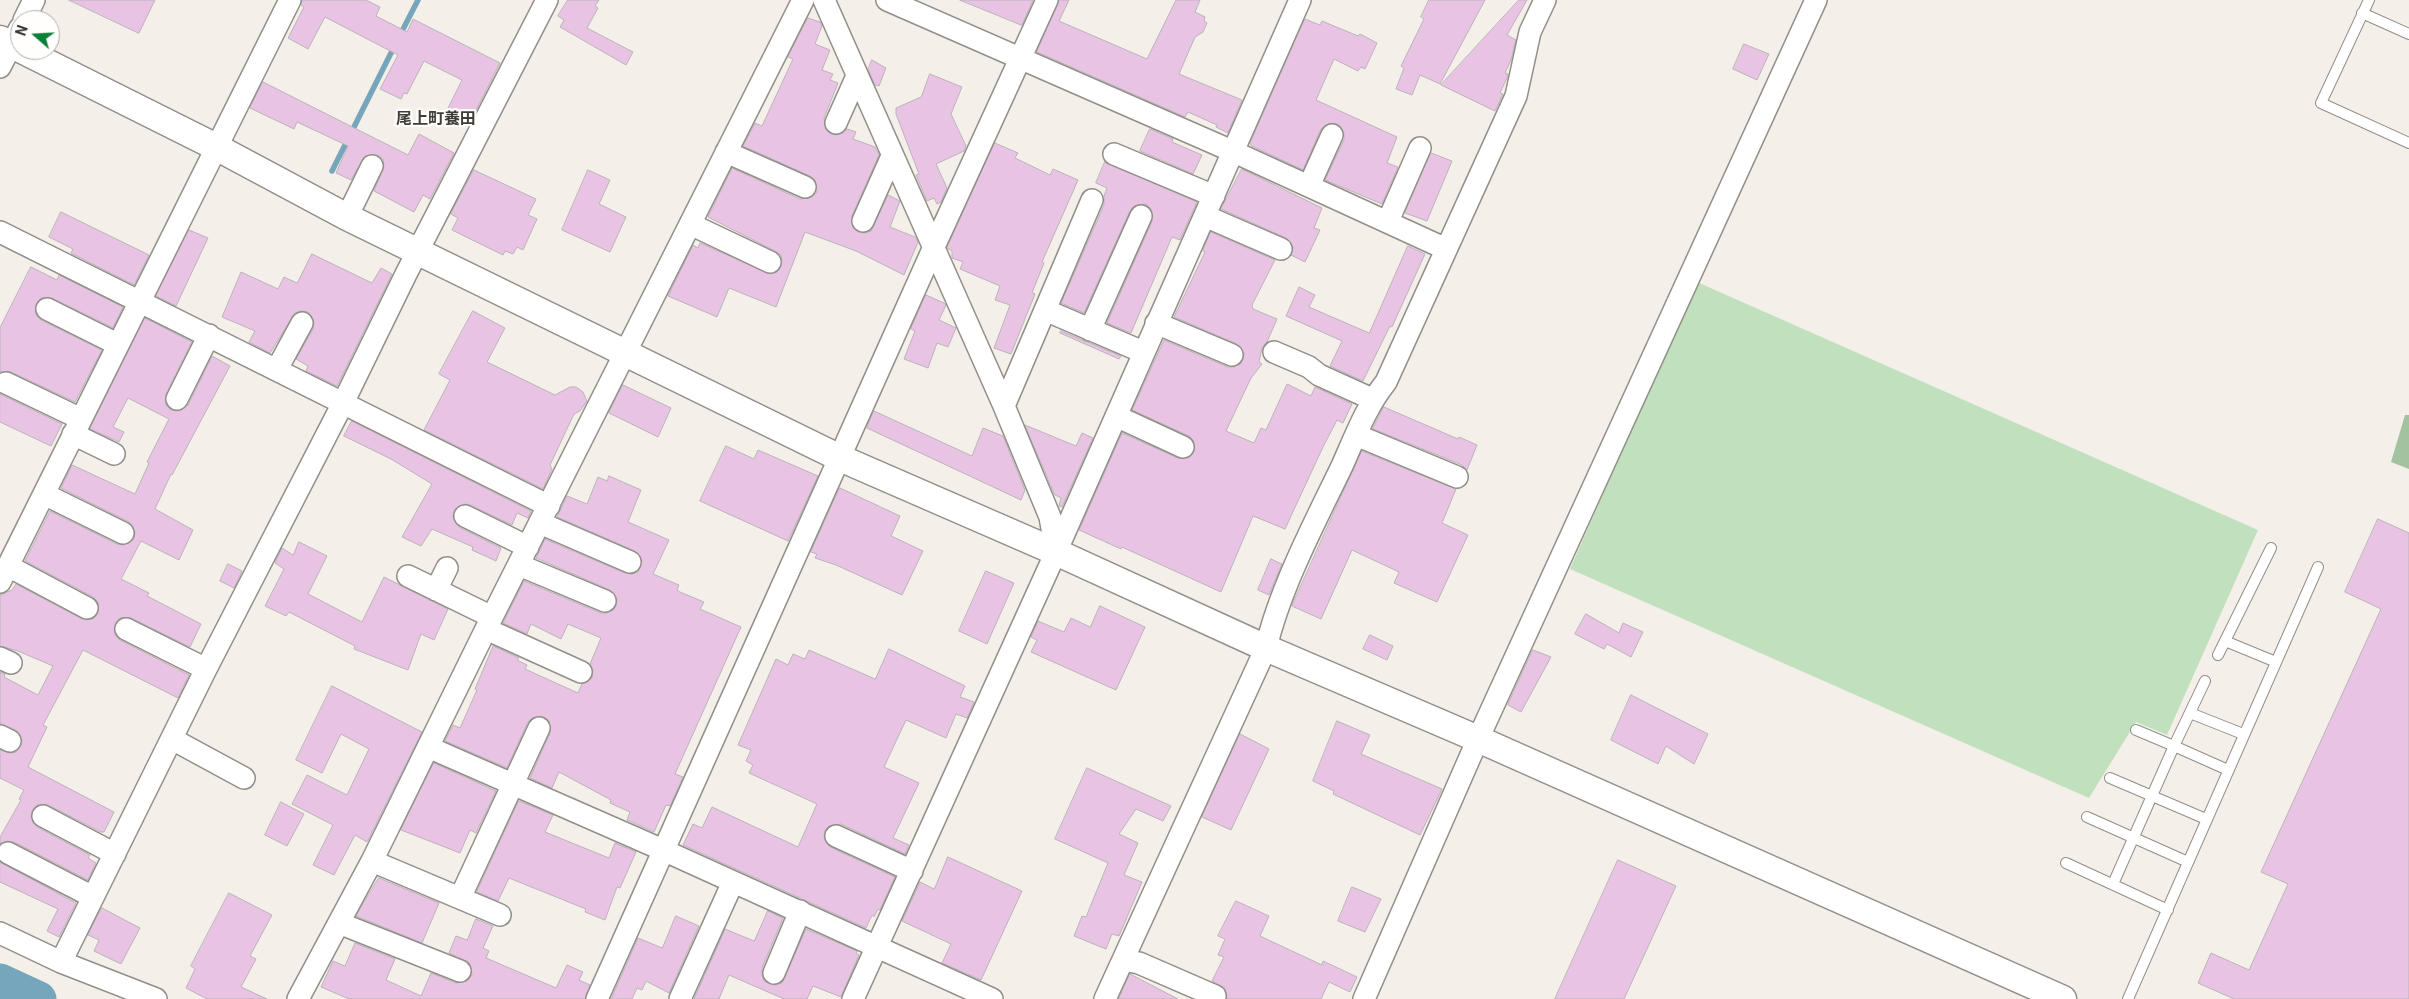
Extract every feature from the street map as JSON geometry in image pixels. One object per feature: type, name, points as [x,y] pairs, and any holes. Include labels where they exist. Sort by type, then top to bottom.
[{"type":"street","points":[[87,608],[4,574],[290,0]]},
{"type":"street","points":[[61,962],[206,669],[547,0]]},
{"type":"street","points":[[305,997],[339,923],[372,861],[489,623],[803,0]]},
{"type":"street","points":[[824,0],[1004,406],[1050,517],[1056,552]]},
{"type":"street","points":[[887,0],[1020,60],[1232,151],[1446,249]]},
{"type":"street","points":[[597,999],[933,249],[1047,0]]},
{"type":"street","points":[[853,999],[1056,552],[1300,0]]},
{"type":"street","points":[[1105,999],[1266,648],[1273,619],[1372,399],[1386,382],[1516,96],[1530,32],[1545,0]]},
{"type":"street","points":[[1364,999],[1478,739],[1816,0]]},
{"type":"street","points":[[40,60],[216,147],[347,217],[418,250],[840,458],[2063,999]]},
{"type":"street","points":[[836,123],[858,76]]},
{"type":"street","points":[[1309,186],[1332,134]]},
{"type":"street","points":[[1388,221],[1420,148]]},
{"type":"street","points":[[726,152],[805,187]]},
{"type":"street","points":[[1114,154],[1214,196]]},
{"type":"street","points":[[863,221],[892,156]]},
{"type":"street","points":[[347,217],[372,166]]},
{"type":"street","points":[[1004,406],[1092,200]]},
{"type":"street","points":[[1090,330],[1141,216]]},
{"type":"street","points":[[1205,216],[1281,250]]},
{"type":"street","points":[[690,224],[770,262]]},
{"type":"street","points":[[0,232],[343,403],[630,562]]},
{"type":"street","points":[[47,309],[117,344]]},
{"type":"street","points":[[1045,310],[1143,352]]},
{"type":"street","points":[[277,369],[302,323]]},
{"type":"street","points":[[1156,323],[1232,355]]},
{"type":"street","points":[[177,399],[209,335]]},
{"type":"street","points":[[1274,352],[1309,367],[1318,375],[1372,399]]},
{"type":"street","points":[[6,383],[77,427],[114,454]]},
{"type":"street","points":[[1116,416],[1183,446]]},
{"type":"street","points":[[1356,435],[1457,478]]},
{"type":"street","points":[[44,494],[123,533]]},
{"type":"street","points":[[465,516],[523,556],[605,601]]},
{"type":"street","points":[[436,590],[447,568]]},
{"type":"street","points":[[408,576],[436,590],[489,623],[581,672]]},
{"type":"street","points":[[126,630],[206,669]]},
{"type":"street","points":[[460,898],[539,728]]},
{"type":"street","points":[[172,739],[244,778]]},
{"type":"street","points":[[428,747],[800,911],[992,999]]},
{"type":"street","points":[[43,816],[115,854]]},
{"type":"street","points":[[836,836],[912,870]]},
{"type":"street","points":[[8,853],[93,897]]},
{"type":"street","points":[[372,861],[500,915]]},
{"type":"street","points":[[680,999],[734,882]]},
{"type":"street","points":[[774,973],[800,911]]},
{"type":"street","points":[[339,923],[460,970]]},
{"type":"street","points":[[0,933],[61,962],[156,999]]},
{"type":"street","points":[[1123,960],[1139,963],[1215,996]]},
{"type":"lane","points":[[2368,0],[2321,103],[2409,143]]},
{"type":"lane","points":[[2362,13],[2409,34]]},
{"type":"lane","points":[[2218,655],[2271,548]]},
{"type":"lane","points":[[2128,999],[2318,567]]},
{"type":"lane","points":[[2225,641],[2276,662]]},
{"type":"lane","points":[[2113,884],[2151,795],[2205,681]]},
{"type":"lane","points":[[2190,712],[2243,734]]},
{"type":"lane","points":[[2136,730],[2228,770]]},
{"type":"lane","points":[[2110,778],[2206,819]]},
{"type":"lane","points":[[2087,817],[2188,862]]},
{"type":"lane","points":[[2066,863],[2168,910]]},
{"type":"green space","points":[[1697,282],[2258,530],[2167,735],[2136,722],[2089,798],[1570,569]]},
{"type":"green space","points":[[2405,415],[2409,415],[2409,469],[2391,462]]},
{"type":"building","points":[[69,0],[155,0],[139,33]]},
{"type":"building","points":[[302,0],[366,0],[380,7],[376,16],[407,32],[413,19],[500,63],[471,120],[448,108],[462,80],[424,61],[407,94],[404,93],[401,99],[380,89],[398,55],[325,17],[308,49],[288,38],[304,7],[301,5]]},
{"type":"building","points":[[568,0],[599,0],[595,6],[598,8],[587,28],[633,52],[626,65],[560,27],[564,20],[558,16]]},
{"type":"building","points":[[960,0],[1033,0],[1022,25]]},
{"type":"building","points":[[1059,0],[1069,0],[1059,21],[1147,59],[1176,0],[1200,0],[1195,12],[1205,17],[1204,21],[1207,23],[1203,32],[1195,37],[1179,74],[1242,100],[1228,133],[1216,127],[1217,125],[1188,112],[1185,117],[1037,52]]},
{"type":"building","points":[[1429,0],[1485,0],[1440,84],[1420,75],[1412,95],[1396,89],[1404,68],[1401,66],[1424,19],[1421,17]]},
{"type":"building","points":[[1519,0],[1527,0],[1507,35],[1516,40],[1511,60],[1505,73],[1508,74],[1507,78],[1500,93],[1503,94],[1495,111],[1441,85]]},
{"type":"building","points":[[808,18],[820,22],[822,26],[815,44],[830,50],[822,70],[833,74],[830,80],[838,83],[824,118],[826,130],[837,135],[847,129],[856,132],[853,139],[875,147],[879,155],[852,216],[853,228],[864,233],[871,231],[888,195],[900,201],[890,227],[915,237],[918,242],[904,275],[856,251],[805,232],[776,307],[729,288],[717,317],[668,296],[693,245],[698,248],[700,243],[771,274],[777,272],[782,261],[781,255],[775,251],[708,217],[732,168],[800,199],[812,197],[817,192],[815,180],[810,176],[743,146],[755,123],[762,126],[793,59],[788,57]]},
{"type":"building","points":[[1305,19],[1320,25],[1322,21],[1358,36],[1360,34],[1377,43],[1365,69],[1361,67],[1358,71],[1334,59],[1316,100],[1397,137],[1387,163],[1398,167],[1382,204],[1325,180],[1344,140],[1344,133],[1338,124],[1330,123],[1321,129],[1303,170],[1250,144]]},
{"type":"building","points":[[1744,44],[1769,54],[1757,80],[1733,69]]},
{"type":"building","points":[[872,60],[886,68],[879,86],[875,85],[868,70]]},
{"type":"building","points":[[930,74],[962,87],[951,114],[966,146],[964,151],[936,164],[947,188],[941,202],[937,204],[934,198],[927,201],[916,175],[919,174],[896,114],[896,108],[921,97]]},
{"type":"building","points":[[263,82],[408,155],[419,134],[454,153],[430,199],[423,195],[414,212],[374,191],[384,166],[383,159],[377,155],[365,156],[351,180],[336,173],[348,146],[297,122],[294,129],[250,108]]},
{"type":"building","points":[[1150,129],[1173,139],[1172,142],[1202,155],[1193,174],[1140,151]]},
{"type":"building","points":[[995,143],[1018,153],[1015,158],[1050,175],[1053,169],[1078,180],[1042,262],[1044,263],[1032,293],[1035,294],[1011,354],[994,348],[1010,305],[995,300],[1000,286],[960,269],[963,262],[952,258],[952,251],[947,248]]},
{"type":"building","points":[[1431,153],[1452,161],[1427,221],[1405,213]]},
{"type":"building","points":[[1105,162],[1197,202],[1180,240],[1172,237],[1131,333],[1107,323],[1152,221],[1151,209],[1146,204],[1134,206],[1130,211],[1084,313],[1061,303],[1104,205],[1104,196],[1107,188],[1096,183]]},
{"type":"building","points":[[1242,169],[1322,208],[1314,228],[1320,230],[1305,262],[1291,255],[1293,247],[1286,238],[1221,209]]},
{"type":"building","points":[[474,170],[536,199],[528,215],[537,219],[523,250],[517,247],[513,254],[505,251],[503,255],[452,230],[458,218],[451,214]]},
{"type":"building","points":[[588,170],[610,180],[599,204],[626,217],[610,252],[562,230]]},
{"type":"building","points":[[61,212],[149,255],[134,285],[71,253],[73,249],[49,237]]},
{"type":"building","points":[[189,230],[208,238],[176,306],[156,296]]},
{"type":"building","points":[[1211,232],[1275,260],[1252,305],[1253,309],[1277,319],[1267,342],[1262,348],[1259,362],[1262,364],[1251,378],[1226,431],[1254,443],[1261,428],[1266,430],[1287,384],[1311,396],[1315,387],[1352,404],[1343,423],[1337,420],[1285,529],[1253,516],[1221,592],[1122,547],[1121,549],[1079,530],[1122,433],[1178,458],[1190,457],[1194,452],[1193,440],[1189,436],[1132,410],[1164,340],[1228,367],[1234,367],[1243,360],[1244,353],[1237,344],[1174,317],[1205,252],[1203,251]]},
{"type":"building","points":[[1408,246],[1425,254],[1392,327],[1390,326],[1363,381],[1330,366],[1342,341],[1286,316],[1299,287],[1315,295],[1309,307],[1369,333]]},
{"type":"building","points":[[312,254],[372,283],[381,268],[392,274],[337,386],[306,371],[308,366],[296,359],[313,329],[314,322],[308,312],[301,311],[295,313],[270,353],[249,342],[255,331],[222,317],[241,272],[278,289],[284,277],[297,283]]},
{"type":"building","points":[[31,267],[57,280],[59,275],[123,307],[113,328],[52,298],[41,298],[36,304],[36,315],[41,320],[102,350],[75,402],[11,372],[0,372],[0,328]]},
{"type":"building","points":[[926,295],[946,305],[939,320],[956,328],[948,347],[937,343],[928,368],[904,359],[915,331],[911,329]]},
{"type":"building","points":[[473,311],[505,328],[487,362],[555,395],[570,387],[576,387],[583,392],[587,401],[580,411],[574,414],[550,465],[552,469],[543,489],[424,430],[450,380],[439,374]]},
{"type":"building","points":[[145,318],[192,342],[166,394],[166,405],[171,410],[178,411],[188,405],[212,356],[230,366],[171,474],[155,509],[193,530],[179,560],[141,541],[121,579],[149,593],[147,596],[201,624],[190,647],[131,618],[120,618],[115,624],[115,635],[120,640],[189,675],[178,698],[83,650],[43,725],[47,727],[28,767],[114,812],[104,832],[101,832],[48,805],[37,805],[32,811],[31,817],[37,827],[90,855],[88,858],[96,863],[88,880],[14,842],[7,841],[0,844],[0,837],[21,800],[19,799],[24,790],[0,778],[0,750],[10,753],[16,752],[22,741],[16,730],[0,724],[0,672],[5,674],[4,677],[38,695],[53,666],[18,651],[0,646],[0,595],[12,590],[16,584],[82,619],[93,619],[98,613],[98,602],[93,597],[25,561],[50,511],[117,544],[124,545],[134,539],[135,532],[129,522],[61,488],[72,465],[135,494],[149,463],[147,462],[169,419],[128,398],[113,427],[124,432],[119,442],[90,429]]},
{"type":"building","points":[[1061,331],[1121,356],[1119,359],[1060,333]]},
{"type":"building","points":[[623,385],[671,408],[658,437],[609,413]]},
{"type":"building","points":[[0,394],[62,424],[51,446],[0,422]]},
{"type":"building","points":[[1384,407],[1458,439],[1459,437],[1477,445],[1467,470],[1462,465],[1373,429]]},
{"type":"building","points":[[874,411],[972,456],[983,428],[1003,436],[1025,490],[1021,500],[867,428]]},
{"type":"building","points":[[352,421],[531,511],[528,518],[517,513],[512,525],[470,505],[464,504],[454,510],[453,517],[459,527],[501,548],[496,561],[472,550],[473,547],[432,529],[421,546],[402,537],[432,484],[391,459],[344,436]]},
{"type":"building","points":[[1025,425],[1076,446],[1082,433],[1093,438],[1062,507],[1059,506],[1061,498],[1055,495]]},
{"type":"building","points":[[726,446],[754,459],[758,450],[818,476],[788,541],[700,501]]},
{"type":"building","points":[[1362,451],[1456,489],[1442,523],[1468,535],[1437,602],[1394,583],[1399,572],[1352,550],[1321,619],[1292,606]]},
{"type":"building","points":[[609,476],[641,490],[628,522],[669,540],[653,574],[679,585],[677,590],[704,602],[700,609],[741,627],[675,774],[683,777],[670,806],[666,805],[654,832],[627,820],[630,812],[610,803],[611,800],[559,772],[552,788],[530,778],[550,733],[549,721],[544,717],[532,718],[528,722],[507,768],[445,741],[453,725],[460,728],[477,690],[475,689],[493,646],[519,658],[517,660],[527,665],[525,669],[578,693],[582,684],[592,678],[593,670],[590,664],[601,638],[568,624],[561,639],[531,624],[527,634],[503,623],[524,581],[601,613],[607,613],[616,606],[617,599],[610,590],[536,558],[545,539],[625,573],[632,574],[638,572],[642,561],[635,551],[557,517],[567,496],[587,504],[598,477],[607,481]]},
{"type":"building","points":[[840,488],[900,516],[891,536],[923,551],[902,595],[836,565],[815,558],[817,554],[811,552]]},
{"type":"building","points":[[2378,519],[2409,533],[2409,999],[2234,999],[2198,983],[2211,953],[2249,970],[2288,884],[2261,872],[2381,609],[2345,592]]},
{"type":"building","points":[[299,542],[327,556],[308,594],[362,622],[384,577],[448,609],[434,640],[421,634],[408,670],[354,649],[355,646],[289,612],[286,616],[265,606],[284,569],[275,563],[282,548],[293,555]]},
{"type":"building","points":[[1271,559],[1282,564],[1269,595],[1258,590]]},
{"type":"building","points":[[228,564],[242,571],[234,588],[220,581]]},
{"type":"building","points":[[986,571],[1014,583],[987,644],[959,631]]},
{"type":"building","points":[[1100,606],[1145,627],[1116,690],[1031,652],[1037,640],[1031,637],[1038,621],[1064,632],[1071,618],[1090,627]]},
{"type":"building","points":[[1586,614],[1619,633],[1623,623],[1643,632],[1631,657],[1607,644],[1604,649],[1575,634]]},
{"type":"building","points":[[1370,635],[1393,646],[1387,660],[1363,649]]},
{"type":"building","points":[[889,649],[965,686],[960,697],[974,702],[967,718],[956,714],[946,738],[906,720],[884,767],[919,783],[893,838],[909,845],[905,854],[841,824],[829,826],[825,830],[824,838],[830,847],[895,877],[880,910],[878,909],[874,917],[872,915],[866,928],[683,845],[693,824],[702,828],[712,807],[798,847],[817,804],[749,773],[753,765],[746,761],[751,750],[738,745],[776,659],[788,665],[793,654],[805,659],[809,650],[875,679]]},
{"type":"building","points":[[1533,650],[1551,657],[1521,712],[1508,705]]},
{"type":"building","points":[[332,686],[422,732],[367,842],[355,835],[334,875],[313,865],[333,825],[292,804],[307,775],[347,795],[369,749],[341,734],[322,773],[296,760]]},
{"type":"building","points":[[1631,695],[1708,734],[1694,764],[1666,746],[1658,764],[1611,740]]},
{"type":"building","points":[[1337,721],[1370,735],[1361,754],[1442,789],[1420,835],[1333,794],[1334,791],[1313,781]]},
{"type":"building","points":[[1240,734],[1269,749],[1231,830],[1202,817]]},
{"type":"building","points":[[434,763],[496,791],[476,833],[470,830],[460,853],[401,830]]},
{"type":"building","points":[[1087,768],[1171,806],[1163,821],[1136,809],[1119,834],[1138,843],[1124,875],[1142,882],[1119,936],[1112,934],[1106,949],[1074,936],[1082,916],[1086,917],[1108,863],[1055,839]]},
{"type":"building","points":[[519,801],[553,815],[545,832],[609,858],[615,843],[636,852],[620,888],[617,887],[605,920],[585,912],[586,909],[509,878],[498,901],[477,892]]},
{"type":"building","points":[[281,802],[304,814],[287,846],[265,835]]},
{"type":"building","points":[[948,857],[1022,891],[981,980],[942,963],[951,944],[902,921],[920,882],[934,889]]},
{"type":"building","points":[[1618,860],[1676,886],[1624,999],[1555,999]]},
{"type":"building","points":[[0,862],[76,903],[59,937],[47,931],[58,909],[0,882]]},
{"type":"building","points":[[379,878],[439,903],[422,943],[356,916]]},
{"type":"building","points":[[1352,887],[1381,899],[1365,932],[1338,921]]},
{"type":"building","points":[[229,893],[272,915],[250,956],[256,959],[241,987],[267,999],[207,999],[186,988],[195,969],[191,966]]},
{"type":"building","points":[[1236,901],[1269,916],[1260,936],[1322,965],[1323,961],[1357,977],[1350,992],[1329,982],[1321,999],[1227,999],[1225,988],[1212,981],[1224,957],[1218,955],[1225,939],[1218,936]]},
{"type":"building","points":[[102,908],[140,928],[121,964],[94,951],[99,940],[88,935]]},
{"type":"building","points":[[768,911],[783,918],[762,968],[764,981],[775,985],[782,983],[806,929],[857,951],[856,953],[859,955],[841,997],[813,986],[807,999],[784,999],[729,975],[719,999],[694,999],[725,929],[754,941]]},
{"type":"building","points":[[676,916],[699,926],[669,993],[646,981],[642,990],[637,988],[632,999],[611,999],[638,938],[662,948]]},
{"type":"building","points":[[476,919],[493,926],[483,948],[489,951],[486,958],[556,988],[567,965],[583,972],[579,980],[590,985],[585,999],[349,999],[321,987],[333,961],[345,966],[355,943],[395,959],[386,980],[421,996],[431,973],[456,983],[467,981],[472,975],[470,964],[449,953],[456,936],[467,940]]},
{"type":"building","points":[[1130,974],[1178,999],[1119,999]]},
{"type":"waterway","points":[[400,35],[418,0]]},
{"type":"waterway","points":[[332,171],[395,45]]},
{"type":"waterway","points":[[0,981],[39,999]]},
{"type":"district","name":"尾上町養田","points":[[436,120]]}]
